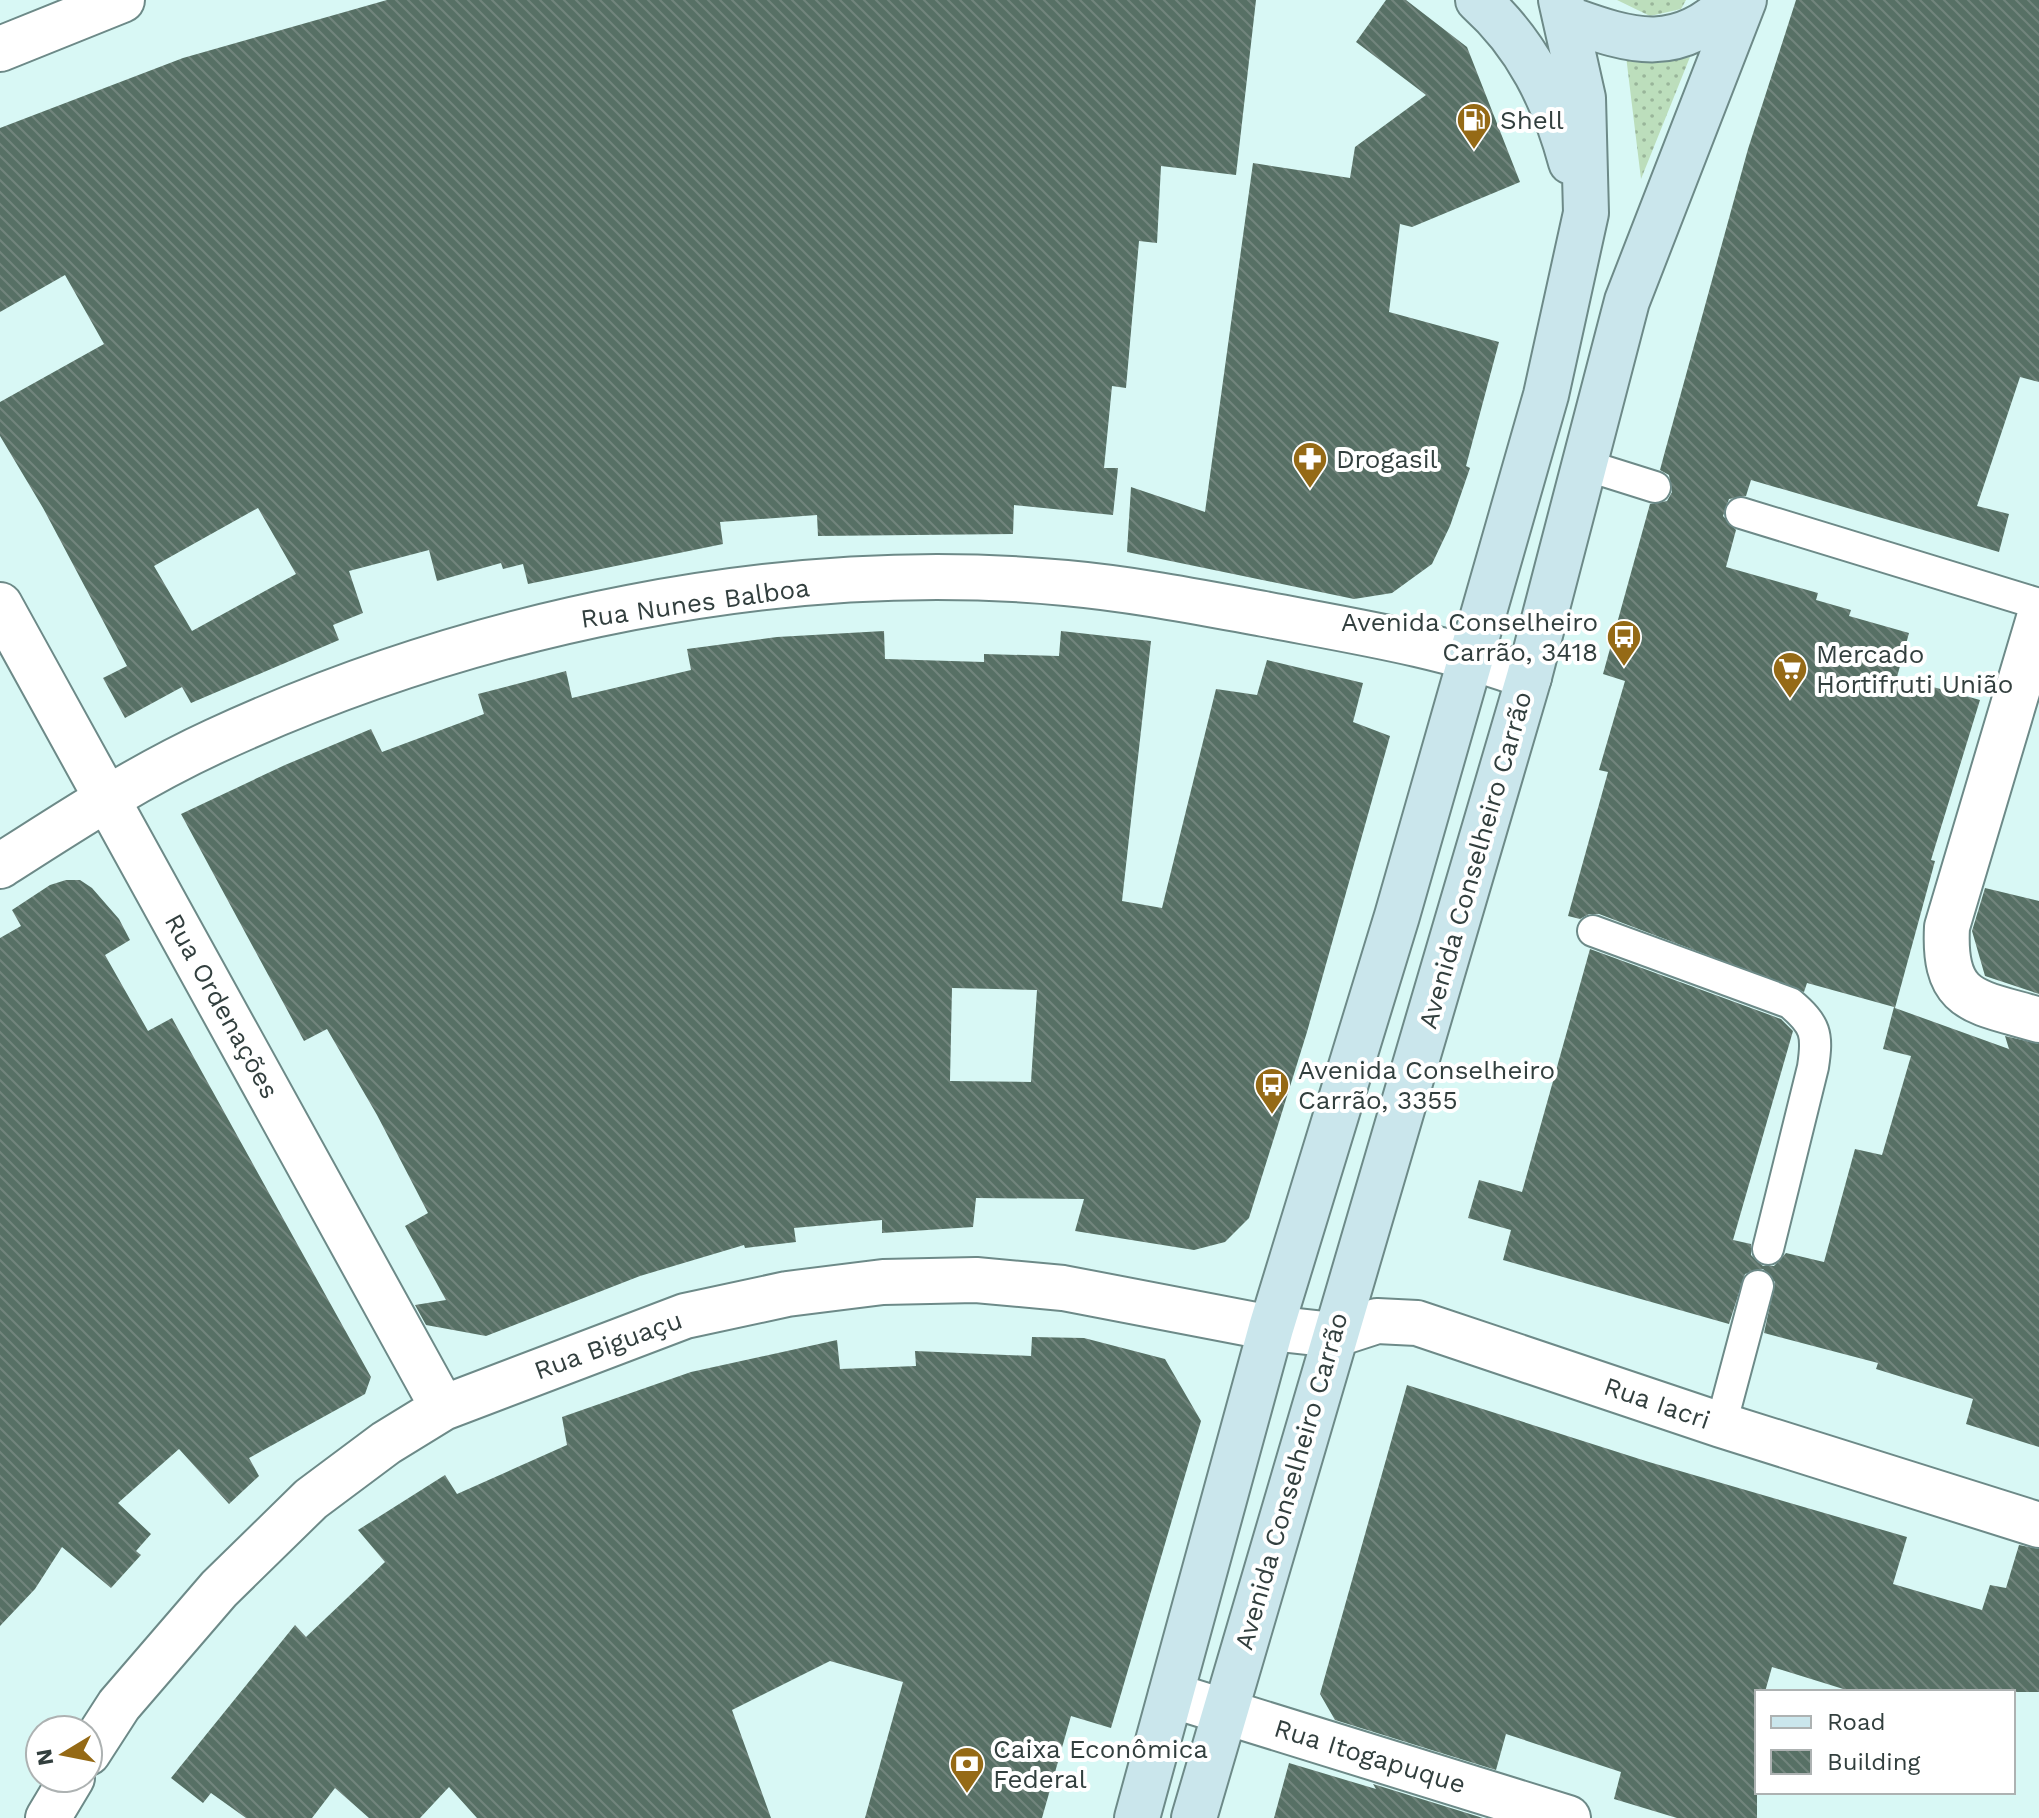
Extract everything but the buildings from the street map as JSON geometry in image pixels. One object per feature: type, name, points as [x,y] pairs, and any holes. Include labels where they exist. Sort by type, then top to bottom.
[{"type":"main road","points":[[1478,0],[1524,51],[1543,84],[1562,129],[1586,213]]},
{"type":"main road","points":[[1555,6],[1611,35],[1642,40],[1678,38],[1711,23],[1734,0]]},
{"type":"main road","name":"Avenida Conselheiro Carrão","points":[[1194,1818],[1529,677],[1627,301],[1744,0]]},
{"type":"main road","points":[[1137,1818],[1271,1328],[1472,656],[1546,395],[1586,213],[1583,98],[1555,6]]},
{"type":"street","points":[[0,49],[122,0]]},
{"type":"street","name":"Rua Nunes Balboa","points":[[0,866],[107,797],[213,742],[347,684],[492,638],[609,613],[742,590],[868,581],[980,578],[1065,583],[1160,595],[1472,656],[1529,677]]},
{"type":"street","name":"Rua Ordenações","points":[[0,605],[443,1408]]},
{"type":"street","points":[[2039,618],[1947,927],[1946,954],[1949,975],[1961,992],[1982,1003],[2039,1020]]},
{"type":"street","name":"Rua Biguaçu","points":[[104,1728],[119,1705],[219,1589],[311,1499],[386,1443],[443,1408],[685,1316],[787,1294],[883,1282],[976,1280],[1063,1288],[1271,1328]]},
{"type":"street","name":"Rua Iacri","points":[[1271,1328],[1334,1335],[1377,1321],[1417,1323],[1721,1425],[2039,1525]]},
{"type":"street","name":"Rua Itogapuque","points":[[1171,1695],[1568,1818]]},
{"type":"street","points":[[48,1818],[62,1794]]},
{"type":"lane","points":[[1585,465],[1655,487]]},
{"type":"lane","points":[[1741,513],[2039,604]]},
{"type":"lane","points":[[1593,931],[1790,1003],[1809,1020],[1817,1041],[1813,1067],[1768,1249]]},
{"type":"lane","points":[[1721,1425],[1758,1286]]},
{"type":"green space","points":[[1617,0],[1686,0],[1681,9],[1650,16]]},
{"type":"green space","points":[[1626,56],[1658,63],[1690,57],[1641,179]]},
{"type":"place","name":"Shell","points":[[1474,151]]},
{"type":"place","name":"Drogasil","points":[[1310,490]]},
{"type":"place","name":"Avenida Conselheiro Carrão, 3418","points":[[1624,668]]},
{"type":"place","name":"Mercado Hortifruti União","points":[[1790,700]]},
{"type":"place","name":"Avenida Conselheiro Carrão, 3355","points":[[1272,1116]]},
{"type":"place","name":"Caixa Econômica Federal","points":[[967,1795]]}]
